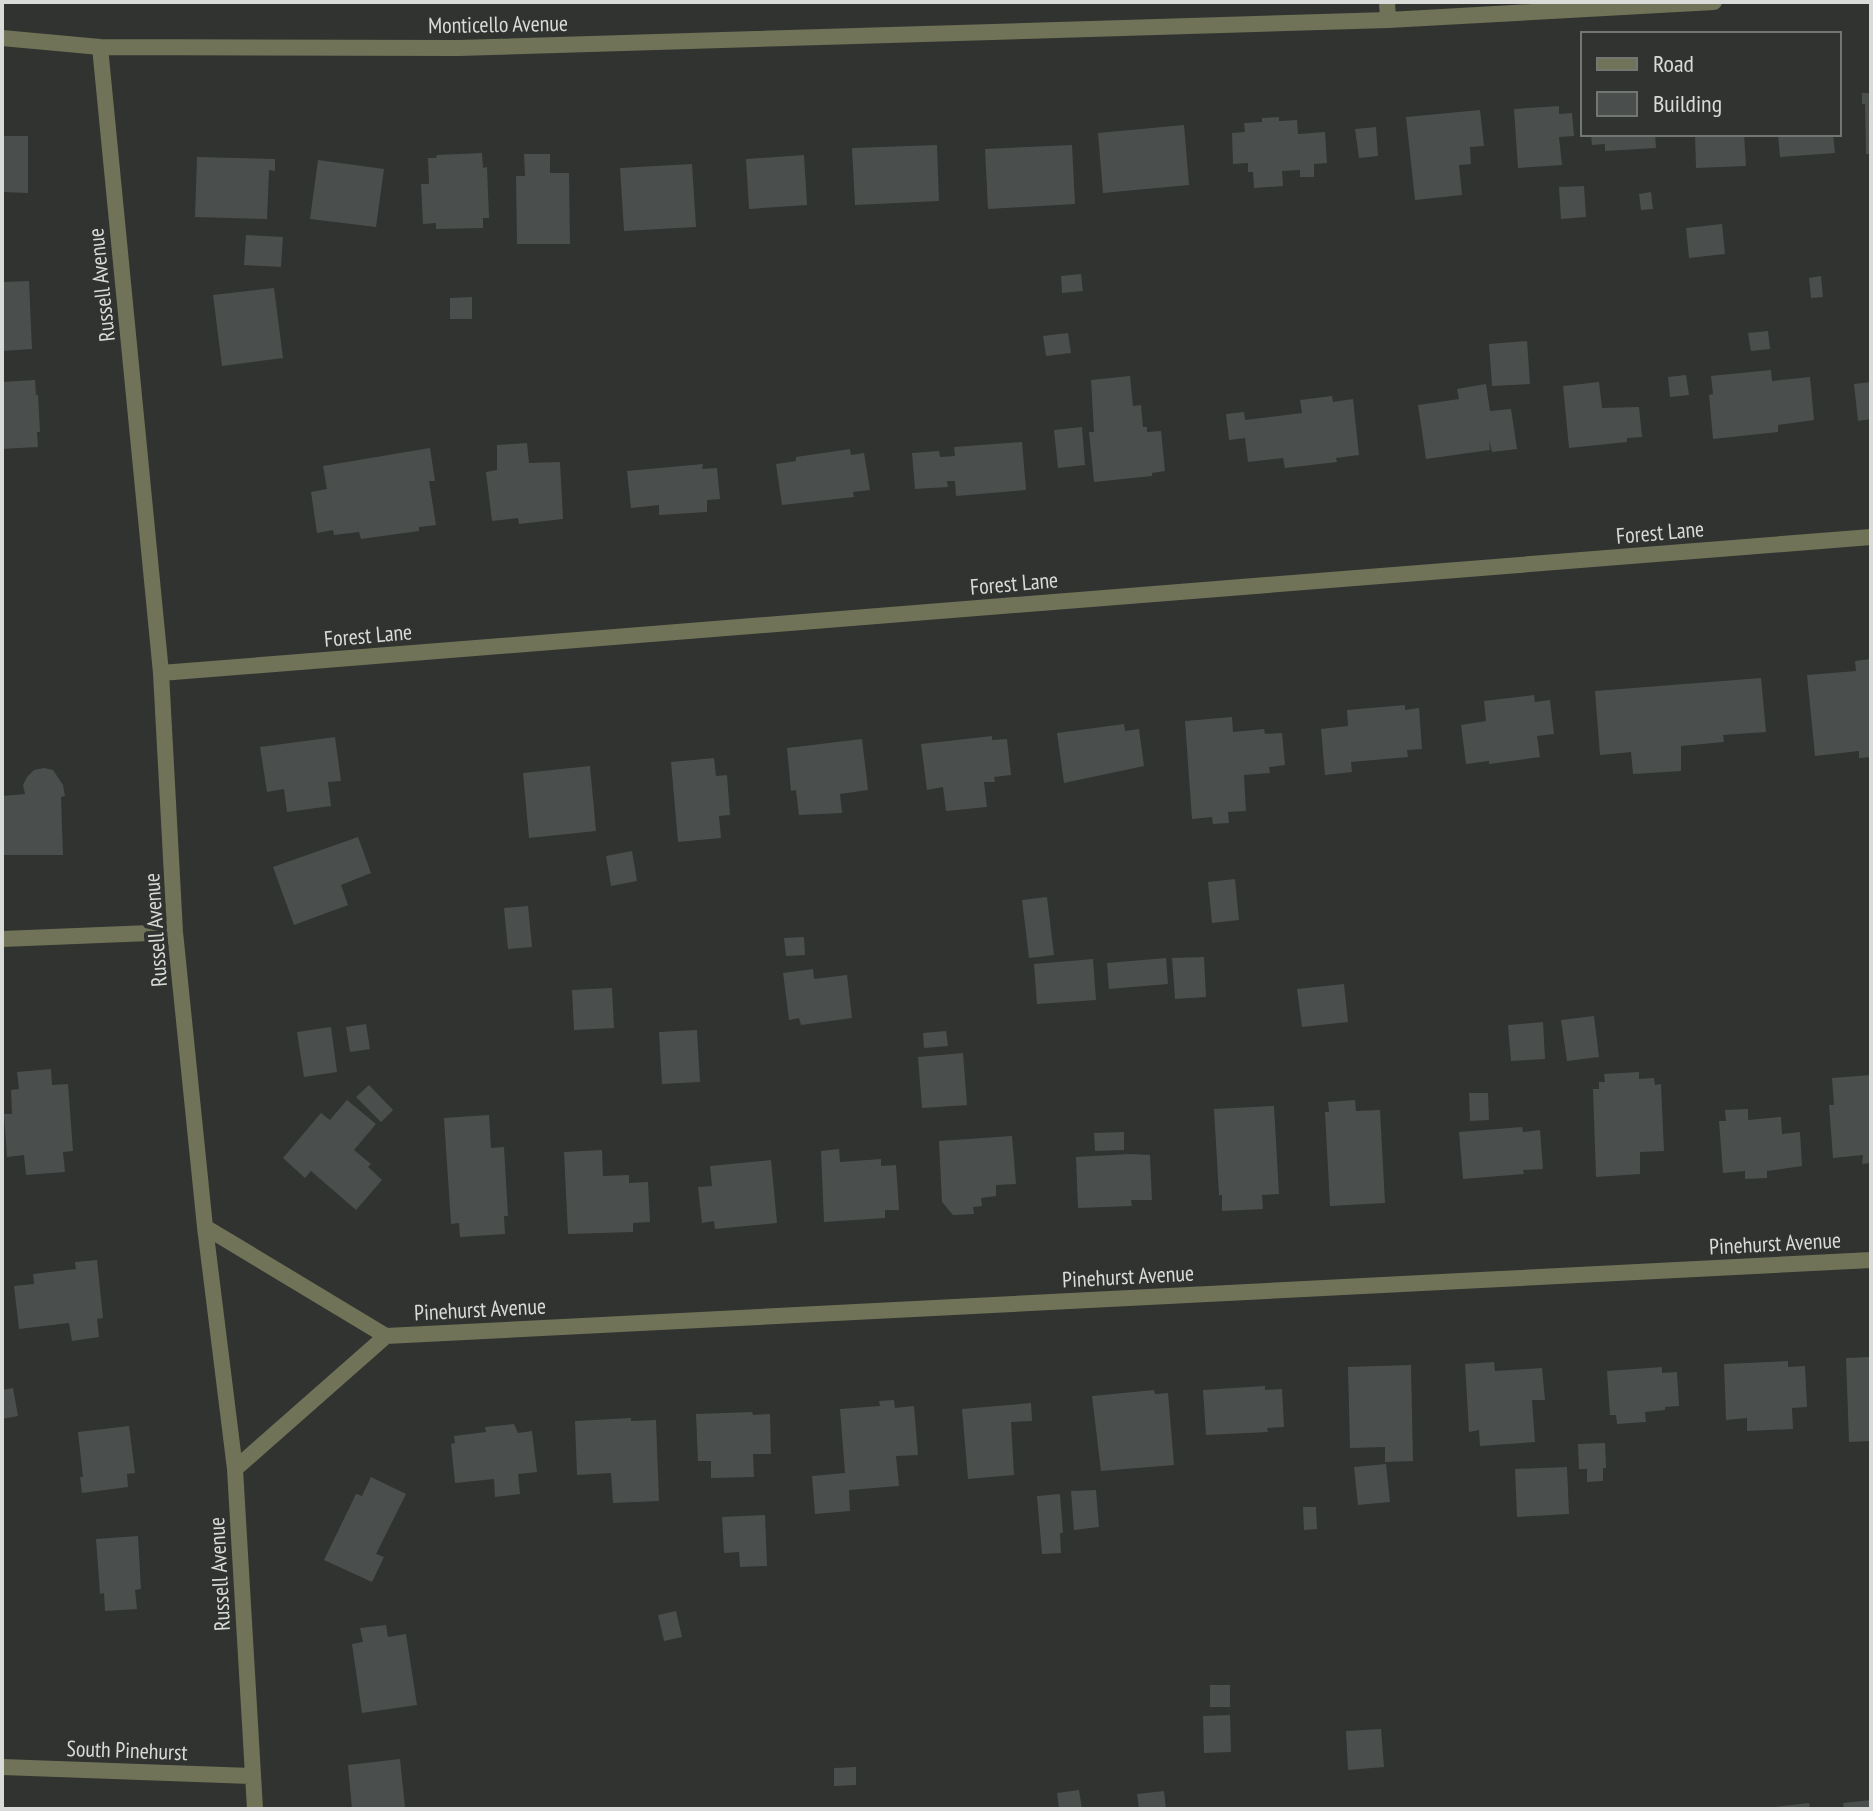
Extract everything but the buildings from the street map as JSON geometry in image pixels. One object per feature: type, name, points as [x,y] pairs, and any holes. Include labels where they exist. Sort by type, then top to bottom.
[{"type":"street","points":[[1387,2],[1388,20]]},
{"type":"street","name":"Monticello Avenue","points":[[2,38],[100,47],[459,48],[1388,20],[1714,2]]},
{"type":"street","name":"Russell Avenue","points":[[100,47],[161,673],[175,932],[205,1227],[235,1469],[255,1809]]},
{"type":"street","name":"Forest Lane","points":[[161,673],[1871,537]]},
{"type":"street","points":[[2,939],[175,932]]},
{"type":"street","name":"Pinehurst Avenue","points":[[205,1227],[386,1336],[1871,1260]]},
{"type":"street","name":"Pinehurst Avenue","points":[[235,1469],[386,1336]]},
{"type":"street","name":"South Pinehurst","points":[[2,1767],[251,1776]]}]
